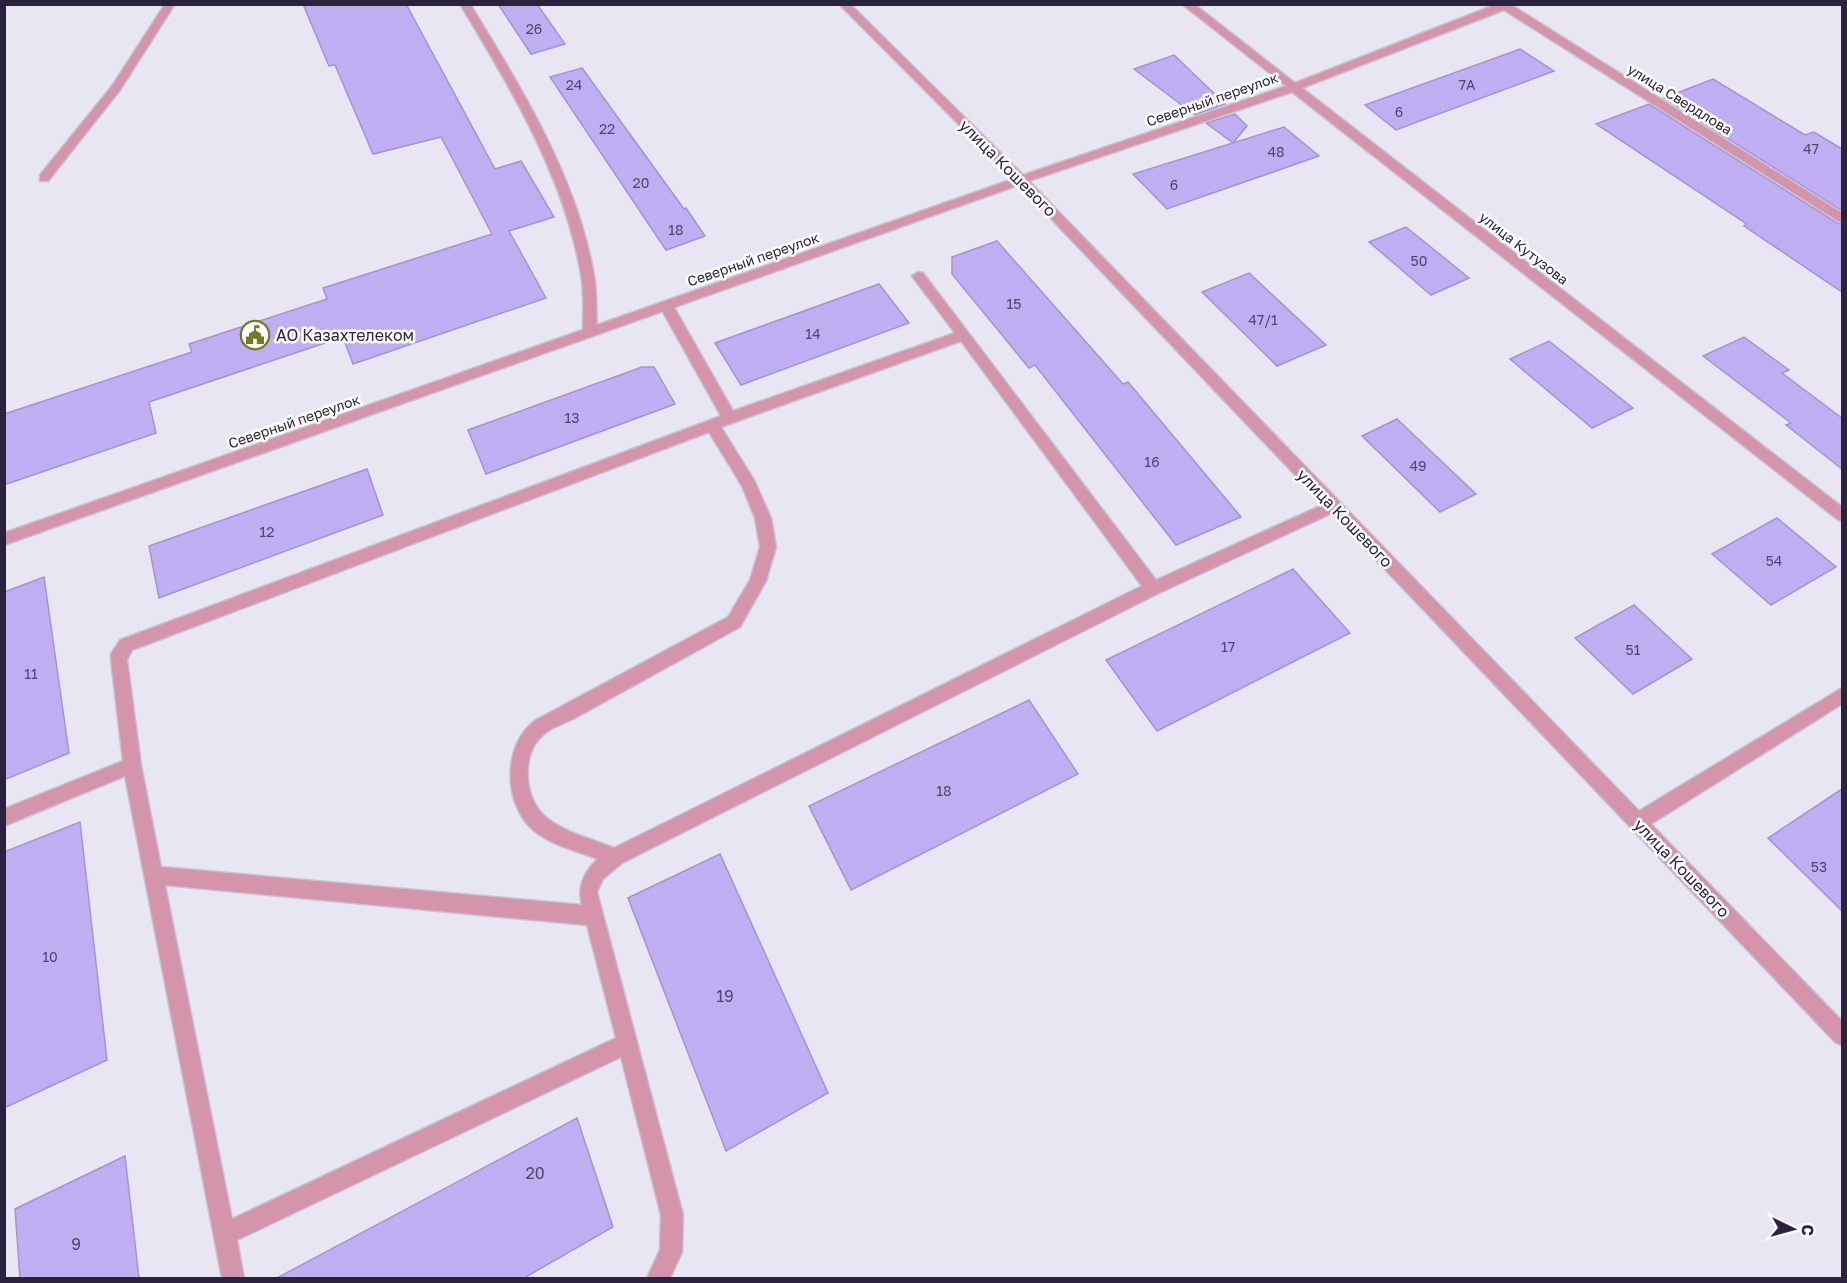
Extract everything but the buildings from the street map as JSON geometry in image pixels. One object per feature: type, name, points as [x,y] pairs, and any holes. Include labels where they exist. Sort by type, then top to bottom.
[{"type":"street","points":[[44,178],[116,88],[170,4]]},
{"type":"street","points":[[465,4],[503,66],[527,113],[576,229],[588,282],[590,332]]},
{"type":"street","name":"улица Кошевого","points":[[844,4],[1021,180],[1842,1035]]},
{"type":"street","name":"улица Кутузова","points":[[1187,4],[1842,515]]},
{"type":"street","name":"Северный переулок","points":[[4,539],[1021,180],[1294,87],[1506,5]]},
{"type":"street","name":"улица Свердлова","points":[[1506,5],[1842,218]]},
{"type":"street","points":[[918,276],[1153,588]]},
{"type":"street","points":[[666,305],[730,418]]},
{"type":"street","points":[[233,1278],[132,765],[118,654],[126,645],[730,418],[963,335]]},
{"type":"street","points":[[615,857],[539,824],[522,801],[519,785],[521,761],[531,736],[546,723],[734,622],[758,581],[768,547],[763,518],[749,484],[712,425]]},
{"type":"street","points":[[657,1278],[671,1252],[672,1215],[588,892],[596,873],[615,857],[1153,588],[1334,506]]},
{"type":"street","points":[[1638,822],[1842,695]]},
{"type":"street","points":[[4,818],[132,765]]},
{"type":"street","points":[[154,875],[594,916]]},
{"type":"street","points":[[225,1234],[628,1043]]},
{"type":"place","name":"АО Казахтелеком","points":[[255,335]]}]
